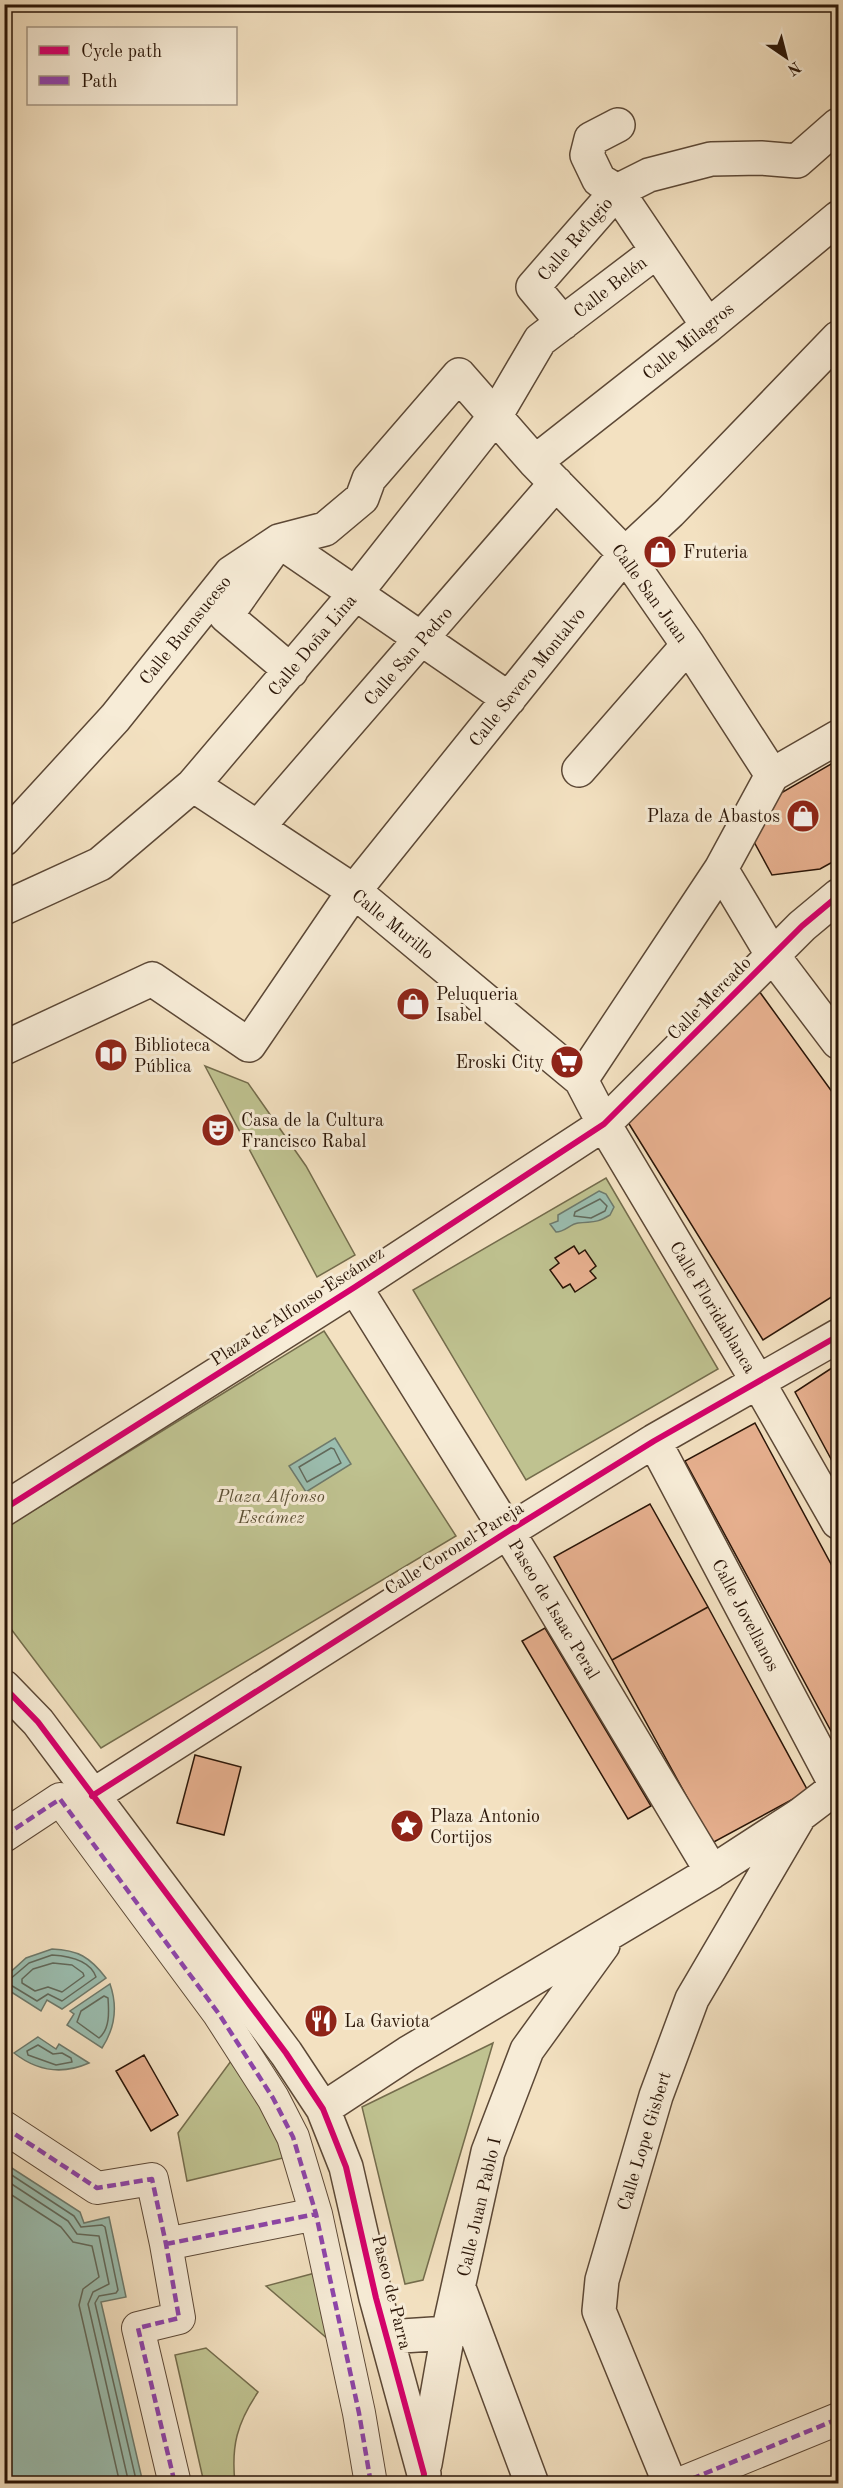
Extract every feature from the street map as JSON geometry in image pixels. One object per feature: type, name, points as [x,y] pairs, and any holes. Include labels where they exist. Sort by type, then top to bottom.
[{"type":"street","name":"Calle Refugio","points":[[617,191],[599,180],[587,155],[591,140],[618,125]]},
{"type":"street","name":"Calle Refugio","points":[[563,323],[533,287],[617,191],[648,176],[711,159],[797,160],[838,125]]},
{"type":"street","points":[[617,191],[708,326]]},
{"type":"street","name":"Calle Milagros","points":[[545,472],[708,326],[838,218]]},
{"type":"street","name":"Calle Belén","points":[[563,323],[657,251]]},
{"type":"street","name":"Calle Doña Lina","points":[[4,908],[100,864],[193,785],[355,594],[496,415],[540,340],[563,323]]},
{"type":"street","name":"Calle Severo Montalvo","points":[[4,1048],[152,979],[249,1044],[354,891],[625,554],[670,512],[838,338]]},
{"type":"street","name":"Calle San Juan","points":[[459,375],[545,472],[625,554],[688,645],[772,775]]},
{"type":"street","name":"Calle Buensuceso","points":[[4,839],[115,718],[231,573],[279,541],[325,529],[362,498],[369,479],[459,375]]},
{"type":"street","name":"Calle San Pedro","points":[[258,827],[424,638],[545,472]]},
{"type":"street","points":[[291,670],[226,616],[279,541],[424,638],[509,699]]},
{"type":"street","points":[[579,771],[688,645]]},
{"type":"street","points":[[581,1080],[721,869],[772,775],[838,737]]},
{"type":"street","name":"Calle Murillo","points":[[193,785],[354,891],[581,1080]]},
{"type":"street","points":[[721,869],[773,956],[838,1042]]},
{"type":"street","name":"Calle Mercado","points":[[604,1124],[802,926],[838,896]]},
{"type":"street","name":"Calle Floridablanca","points":[[581,1080],[604,1124],[758,1382],[838,1522]]},
{"type":"street","name":"Plaza de Alfonso Escámez","points":[[4,1509],[355,1287],[604,1124]]},
{"type":"street","name":"Paseo de Isaac Peral","points":[[355,1287],[507,1532],[712,1872]]},
{"type":"street","name":"Calle Coronel Pareja","points":[[92,1796],[654,1441],[838,1336]]},
{"type":"street","name":"Calle Jovellanos","points":[[654,1441],[838,1787]]},
{"type":"street","name":"Paseo de Parra","points":[[4,1687],[38,1722],[286,2053],[323,2109],[346,2166],[423,2479]]},
{"type":"street","name":"Calle Juan Pablo I","points":[[323,2109],[408,2053],[712,1872],[800,1815],[838,1787]]},
{"type":"street","points":[[4,1836],[60,1799],[219,2014],[273,2098],[293,2137],[316,2214],[359,2414],[371,2484]]},
{"type":"street","name":"Calle Lope Gisbert","points":[[670,2484],[599,2310],[602,2280],[656,2096],[692,1999],[800,1815]]},
{"type":"street","name":"Calle Juan Pablo I","points":[[423,2479],[448,2333],[488,2152],[527,2050],[611,1934]]},
{"type":"street","points":[[4,2127],[97,2188],[152,2179],[179,2318],[138,2328],[175,2484]]},
{"type":"street","points":[[166,2244],[316,2214]]},
{"type":"street","points":[[459,2288],[532,2484]]},
{"type":"street","points":[[387,2337],[448,2333]]},
{"type":"street","points":[[679,2484],[838,2419]]},
{"type":"green space","points":[[205,1066],[248,1083],[306,1166],[355,1255],[317,1277]]},
{"type":"green space","points":[[606,1178],[718,1369],[526,1480],[413,1290]]},
{"type":"green space","name":"Plaza Alfonso Escámez","points":[[324,1331],[456,1536],[101,1748],[5,1621],[5,1528]]},
{"type":"green space","points":[[493,2043],[423,2280],[405,2284],[362,2107]]},
{"type":"green space","points":[[231,2061],[254,2091],[287,2157],[187,2181],[178,2133]]},
{"type":"green space","points":[[315,2273],[329,2340],[266,2286]]},
{"type":"green space","points":[[206,2348],[258,2392],[245,2414],[237,2435],[234,2458],[235,2483],[204,2483],[175,2355]]},
{"type":"water","points":[[599,1191],[606,1194],[614,1207],[610,1215],[597,1221],[575,1224],[556,1232],[550,1224],[558,1221],[558,1215]]},
{"type":"water","points":[[335,1438],[351,1464],[306,1492],[289,1466]]},
{"type":"water","points":[[52,1949],[83,1956],[106,1978],[62,2009],[47,2000],[41,2011],[5,1988],[5,1977],[26,1958]]},
{"type":"water","points":[[110,1984],[114,2001],[114,2017],[110,2033],[102,2048],[67,2025],[74,2014],[70,2011]]},
{"type":"water","points":[[38,2037],[56,2049],[59,2044],[89,2063],[69,2069],[50,2069],[32,2064],[14,2053]]},
{"type":"water","points":[[4,2163],[80,2212],[84,2223],[109,2217],[126,2297],[101,2302],[143,2483],[5,2483]]},
{"type":"building","name":"Plaza de Abastos","points":[[838,760],[838,859],[820,869],[772,875],[753,840],[781,793]]},
{"type":"building","points":[[759,991],[838,1100],[838,1293],[763,1340],[626,1119]]},
{"type":"building","points":[[574,1246],[579,1254],[585,1250],[596,1266],[590,1271],[596,1278],[575,1292],[570,1284],[563,1288],[550,1270],[559,1263],[555,1258]]},
{"type":"building","points":[[838,1364],[838,1472],[795,1392]]},
{"type":"building","points":[[755,1423],[838,1577],[838,1744],[685,1461]]},
{"type":"building","points":[[650,1504],[708,1607],[612,1660],[554,1557]]},
{"type":"building","points":[[708,1607],[808,1791],[712,1843],[612,1660]]},
{"type":"building","points":[[545,1628],[651,1806],[628,1819],[522,1641]]},
{"type":"building","points":[[195,1755],[241,1767],[224,1835],[177,1823]]},
{"type":"building","points":[[144,2055],[178,2115],[151,2131],[116,2071]]},
{"type":"marked path","points":[[4,1836],[60,1799],[219,2014],[273,2098],[293,2137],[316,2214],[359,2413],[371,2484]]},
{"type":"marked path","points":[[4,2127],[97,2188],[152,2179],[179,2318],[138,2328],[175,2484]]},
{"type":"marked path","points":[[166,2244],[316,2214]]},
{"type":"marked path","points":[[679,2484],[838,2419]]},
{"type":"cycle path","points":[[4,1509],[355,1287],[604,1124],[802,926],[838,896]]},
{"type":"cycle path","points":[[92,1796],[654,1441],[838,1336]]},
{"type":"cycle path","points":[[4,1687],[38,1722],[286,2053],[323,2109],[346,2167],[376,2298],[424,2474],[423,2484]]},
{"type":"place","name":"Fruteria","points":[[660,552]]},
{"type":"place","name":"Plaza de Abastos","points":[[803,816]]},
{"type":"place","name":"Peluqueria Isabel","points":[[413,1004]]},
{"type":"place","name":"Biblioteca Pública","points":[[111,1055]]},
{"type":"place","name":"Eroski City","points":[[567,1062]]},
{"type":"place","name":"Casa de la Cultura Francisco Rabal","points":[[218,1130]]},
{"type":"place","name":"Plaza Antonio Cortijos","points":[[407,1826]]},
{"type":"place","name":"La Gaviota","points":[[321,2021]]}]
